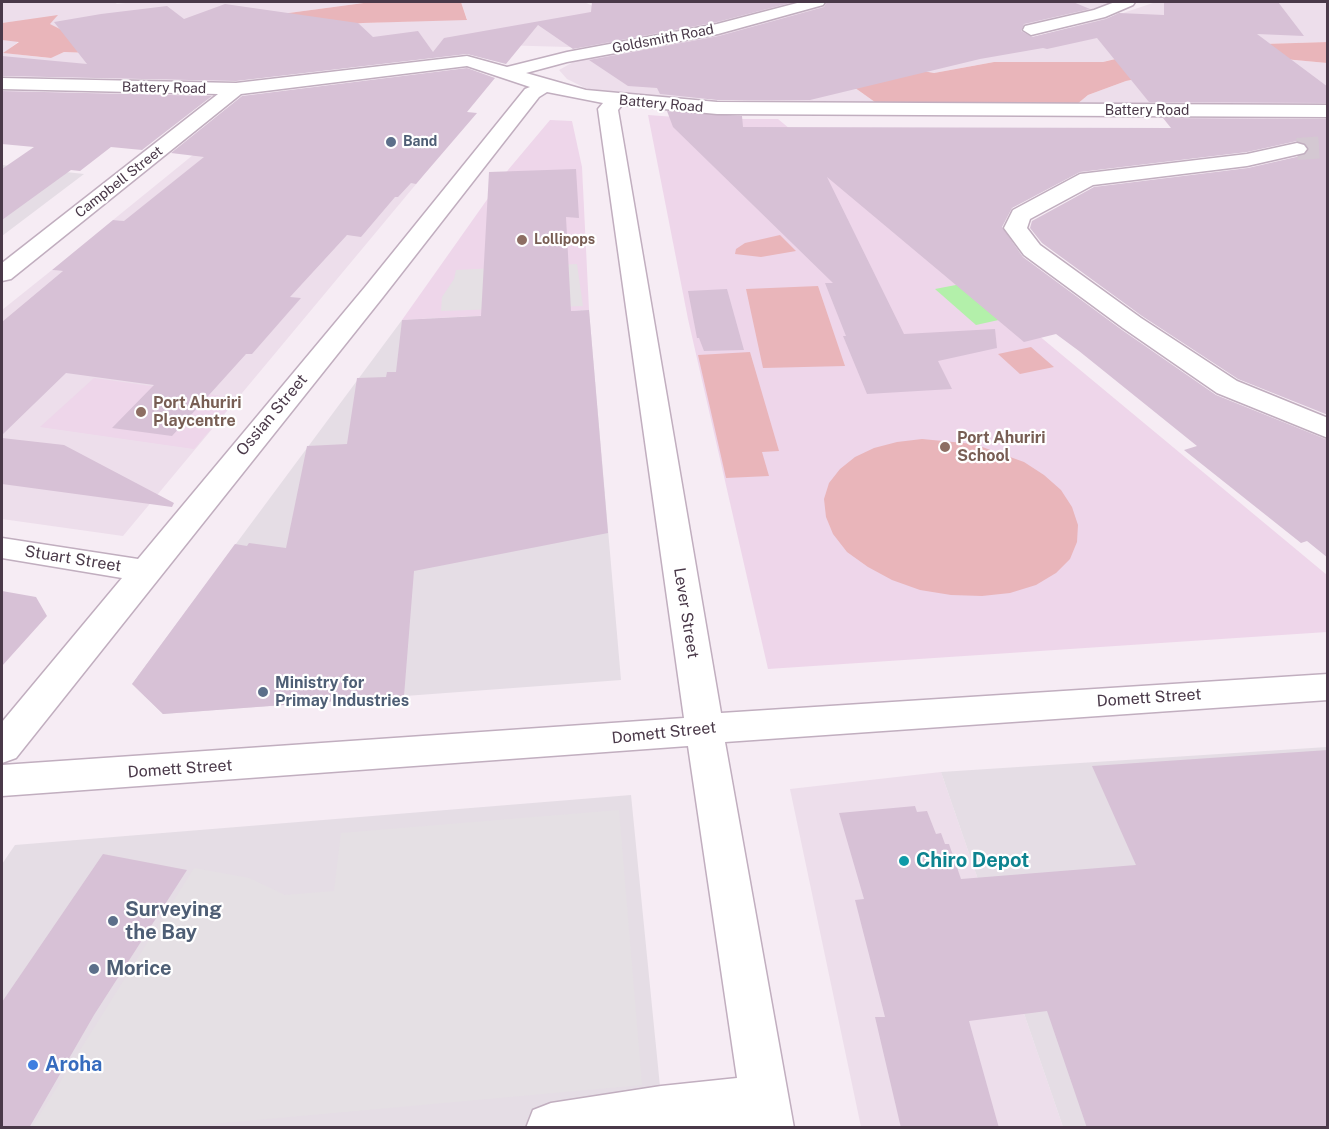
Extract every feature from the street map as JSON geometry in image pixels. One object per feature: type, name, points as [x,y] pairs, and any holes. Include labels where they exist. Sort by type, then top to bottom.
[{"type":"street","name":"Goldsmith Road","points":[[507,72],[567,57],[718,29],[816,2]]},
{"type":"street","points":[[1031,30],[1099,14],[1127,2]]},
{"type":"street","name":"Battery Road","points":[[2,83],[236,89],[467,61],[545,86],[616,100],[740,109],[1328,111]]},
{"type":"street","name":"Ossian Street","points":[[2,748],[144,571],[374,292],[532,93],[545,86]]},
{"type":"street","name":"Campbell Street","points":[[2,274],[236,89]]},
{"type":"street","name":"Lever Street","points":[[616,100],[608,109],[766,1114]]},
{"type":"street","points":[[1297,149],[1247,160],[1088,179],[1021,215],[1015,228],[1032,250],[1132,323],[1227,387],[1328,429]]},
{"type":"street","name":"Stuart Street","points":[[2,548],[144,571]]},
{"type":"street","name":"Domett Street","points":[[2,780],[1328,687]]},
{"type":"street","points":[[551,1128],[661,1110],[766,1114]]},
{"type":"shaded area","points":[[2,2],[114,2],[117,4],[133,2],[371,2],[154,31],[72,35],[49,24],[57,16],[2,23]]},
{"type":"shaded area","points":[[371,2],[461,2],[467,20],[363,23],[296,29],[166,56],[64,52],[51,58],[3,53],[19,42],[2,40],[2,23],[58,15],[50,24],[72,35],[154,31]]},
{"type":"shaded area","points":[[461,2],[584,2],[608,13],[663,2],[802,2],[706,29],[602,48],[499,45],[251,78],[89,77],[2,71],[2,40],[19,41],[4,53],[50,58],[64,52],[166,56],[296,29],[363,23],[467,19]]},
{"type":"shaded area","points":[[827,2],[1112,2],[1099,9],[1018,29],[1034,37],[1114,16],[1156,2],[1327,2],[1327,42],[1165,47],[1103,62],[994,62],[934,73],[860,60],[851,85],[879,105],[818,105],[623,94],[587,89],[567,79],[559,70],[575,61],[736,28]]},
{"type":"shaded area","points":[[1328,42],[1327,63],[1284,59],[1191,68],[1126,81],[1088,95],[1076,105],[879,105],[851,85],[860,60],[934,73],[994,62],[1103,62],[1165,47]]},
{"type":"shaded area","points":[[1284,59],[1327,63],[1327,105],[1076,105],[1088,95],[1126,81],[1191,68]]},
{"type":"shaded area","name":"Port Ahuriri School","points":[[648,115],[703,119],[778,119],[1327,575],[1327,632],[768,669],[688,319]]},
{"type":"shaded area","name":"Lollipops","points":[[550,120],[572,121],[582,167],[589,310],[402,320],[508,170]]},
{"type":"shaded area","points":[[193,155],[422,177],[123,536],[2,519],[2,310],[52,270],[182,284],[234,233],[113,220]]},
{"type":"shaded area","points":[[2,165],[84,174],[2,236]]},
{"type":"shaded area","points":[[780,235],[796,251],[761,257],[735,254],[736,249],[745,243]]},
{"type":"shaded area","points":[[577,264],[583,306],[441,311],[442,297],[454,279],[456,270]]},
{"type":"shaded area","points":[[961,284],[1003,319],[976,325],[935,289]]},
{"type":"shaded area","points":[[818,286],[845,366],[763,368],[746,289]]},
{"type":"shaded area","points":[[589,310],[621,680],[163,714],[132,684],[402,320]]},
{"type":"shaded area","points":[[1031,347],[1054,367],[1020,374],[998,354]]},
{"type":"shaded area","points":[[750,352],[779,451],[762,452],[769,476],[726,478],[698,355]]},
{"type":"shaded area","name":"Port Ahuriri Playcentre","points":[[94,378],[237,398],[194,449],[40,427]]},
{"type":"shaded area","points":[[922,439],[974,444],[1024,462],[1044,475],[1061,490],[1072,507],[1078,525],[1077,542],[1070,559],[1056,573],[1036,585],[1010,593],[982,596],[951,595],[920,590],[892,580],[847,552],[833,534],[826,517],[824,499],[829,483],[840,469],[855,457],[874,448]]},
{"type":"shaded area","points":[[1327,747],[1327,1127],[1063,1127],[941,772]]},
{"type":"shaded area","points":[[941,772],[1063,1127],[861,1127],[790,789]]},
{"type":"shaded area","points":[[631,795],[664,1127],[2,1127],[2,864],[15,845]]},
{"type":"shaded area","points":[[619,810],[642,1085],[179,1127],[32,1127],[194,868],[249,878],[285,895],[334,891],[341,833]]},
{"type":"building","points":[[592,2],[794,2],[717,22],[573,49],[538,25],[506,64],[467,54],[236,81],[2,76],[2,56],[87,64],[54,22],[101,14],[167,6],[184,19],[225,4],[358,23],[373,37],[418,31],[433,52],[444,38],[591,12]]},
{"type":"building","points":[[827,2],[1073,2],[1090,9],[1024,24],[1021,31],[1032,37],[1106,19],[1119,13],[1164,15],[1164,2],[1278,2],[1304,36],[1257,34],[1328,87],[1328,103],[1149,102],[1097,38],[1047,49],[980,59],[810,100],[717,100],[660,94],[657,88],[628,86],[589,60],[719,36],[824,7]]},
{"type":"building","points":[[467,68],[495,78],[467,112],[477,113],[416,184],[411,183],[398,197],[395,197],[361,237],[347,235],[290,297],[301,298],[252,354],[246,354],[172,436],[112,428],[154,385],[66,373],[2,435],[2,322],[63,271],[52,270],[113,220],[124,221],[204,157],[171,153],[242,96]]},
{"type":"building","points":[[2,91],[212,96],[142,150],[111,147],[80,171],[71,170],[2,220],[2,169],[34,147],[2,144]]},
{"type":"building","points":[[667,111],[742,116],[743,127],[1171,128],[1163,118],[1328,119],[1328,415],[1238,379],[1142,316],[1042,243],[1030,228],[1032,221],[1094,187],[1248,168],[1305,155],[1309,149],[1305,143],[1297,141],[1247,152],[1080,172],[1012,208],[1002,227],[1023,257],[1216,395],[1328,440],[1328,558],[1307,541],[1301,543],[1184,450],[1197,446],[1079,351],[1056,334],[1024,342],[827,177],[904,334],[995,329],[997,348],[938,361],[952,389],[867,394],[843,336],[846,336],[825,283],[833,283],[673,127]]},
{"type":"building","points":[[576,169],[579,218],[566,217],[571,311],[589,310],[608,533],[414,571],[404,696],[163,714],[132,684],[235,544],[247,546],[249,543],[286,548],[307,446],[347,444],[357,378],[386,377],[387,372],[396,372],[402,320],[481,316],[489,172]]},
{"type":"building","points":[[727,289],[744,350],[704,351],[697,338],[688,291]]},
{"type":"building","points":[[2,438],[64,445],[174,503],[172,507],[2,484]]},
{"type":"building","points":[[2,591],[36,597],[47,616],[2,666]]},
{"type":"building","points":[[1328,750],[1328,1128],[1087,1128],[1047,1011],[969,1021],[999,1128],[901,1128],[875,1017],[885,1017],[855,900],[864,899],[839,813],[915,806],[917,812],[927,811],[936,834],[941,833],[945,844],[949,844],[961,879],[1136,865],[1092,766]]},
{"type":"building","points":[[103,854],[187,870],[94,1015],[29,1128],[2,1128],[2,1002]]},
{"type":"tunnel","points":[[1297,149],[1328,147]]},
{"type":"place","name":"Band","points":[[391,142]]},
{"type":"place","name":"Lollipops","points":[[522,240]]},
{"type":"place","name":"Port Ahuriri Playcentre","points":[[141,412]]},
{"type":"place","name":"Port Ahuriri School","points":[[945,447]]},
{"type":"place","name":"Ministry for Primay Industries","points":[[263,692]]},
{"type":"place","name":"Chiro Depot","points":[[904,861]]},
{"type":"place","name":"Surveying the Bay","points":[[113,921]]},
{"type":"place","name":"Morice","points":[[94,969]]},
{"type":"place","name":"Aroha","points":[[33,1065]]}]
